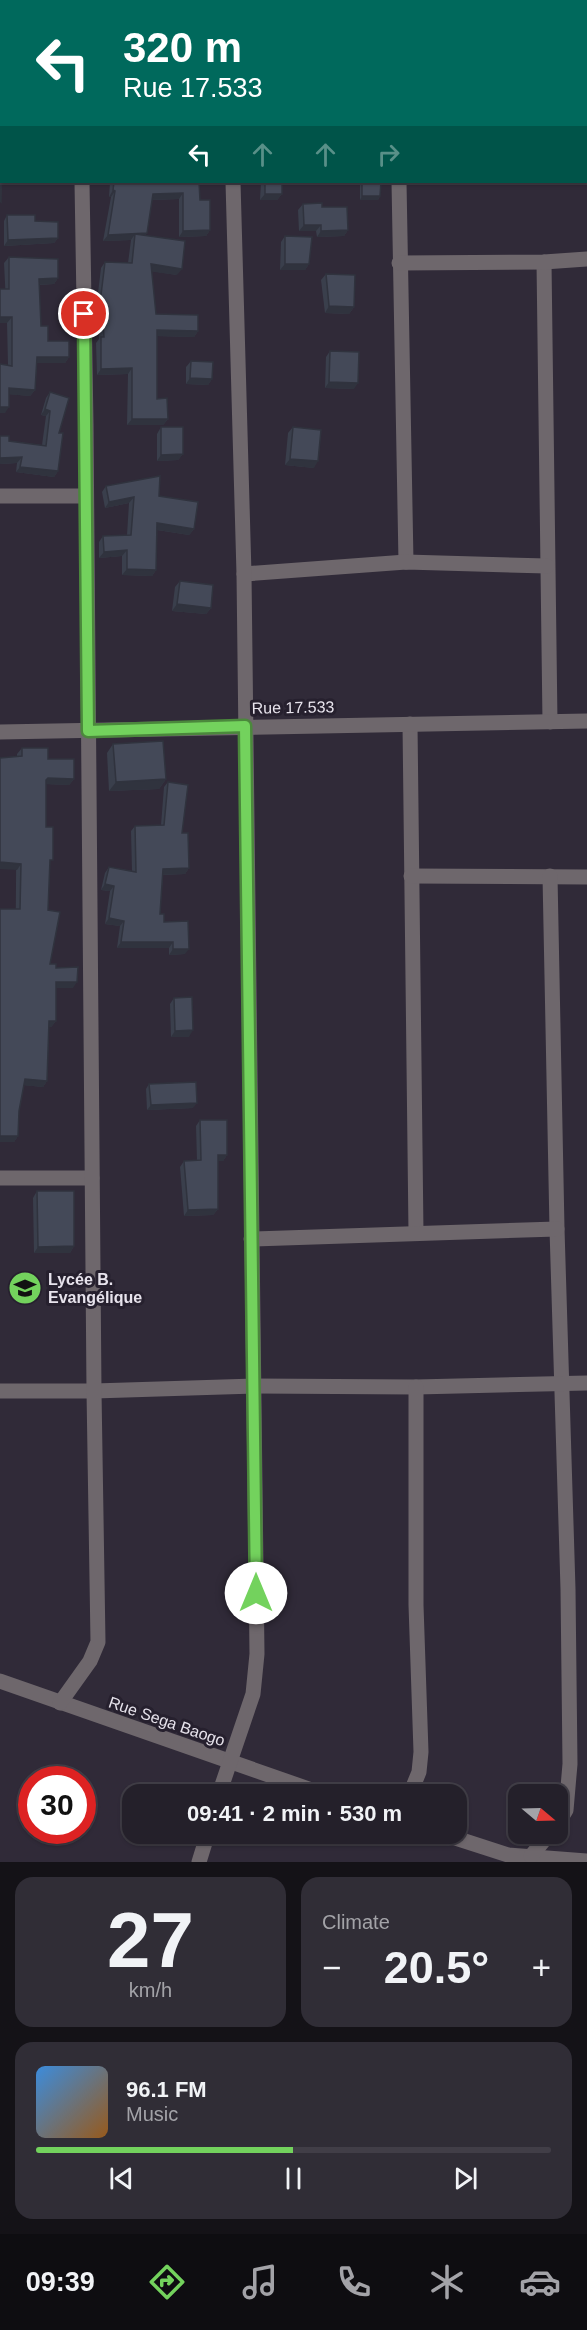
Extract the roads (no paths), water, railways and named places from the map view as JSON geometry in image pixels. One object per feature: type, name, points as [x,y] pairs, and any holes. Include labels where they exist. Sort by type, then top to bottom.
[{"type":"street","points":[[60,1703],[90,1661],[98,1642],[93,1391],[82,183]]},
{"type":"street","points":[[222,1784],[253,1694],[257,1654],[244,574],[233,183]]},
{"type":"street","points":[[399,183],[406,562]]},
{"type":"street","points":[[399,262],[544,262],[587,259]]},
{"type":"street","points":[[544,262],[550,722]]},
{"type":"street","points":[[0,496],[86,496]]},
{"type":"street","points":[[244,574],[406,562],[547,567]]},
{"type":"street","name":"Rue 17.533","points":[[0,732],[587,721]]},
{"type":"street","points":[[410,724],[416,1233]]},
{"type":"street","points":[[411,876],[587,876]]},
{"type":"street","points":[[550,876],[570,1764],[568,1787]]},
{"type":"street","points":[[0,1178],[92,1178]]},
{"type":"street","points":[[251,1239],[557,1229]]},
{"type":"street","points":[[0,1391],[587,1383]]},
{"type":"street","points":[[414,1784],[419,1772],[421,1752],[416,1605],[416,1387]]},
{"type":"street","name":"Rue Sega Baogo","points":[[0,1681],[294,1784]]},
{"type":"street","points":[[467,1843],[507,1858],[531,1856],[587,1861]]},
{"type":"street","points":[[199,1862],[205,1844]]},
{"type":"street","points":[[531,1856],[541,1844]]},
{"type":"place","name":"Lycée B. Evangélique","points":[[25,1288]]}]
